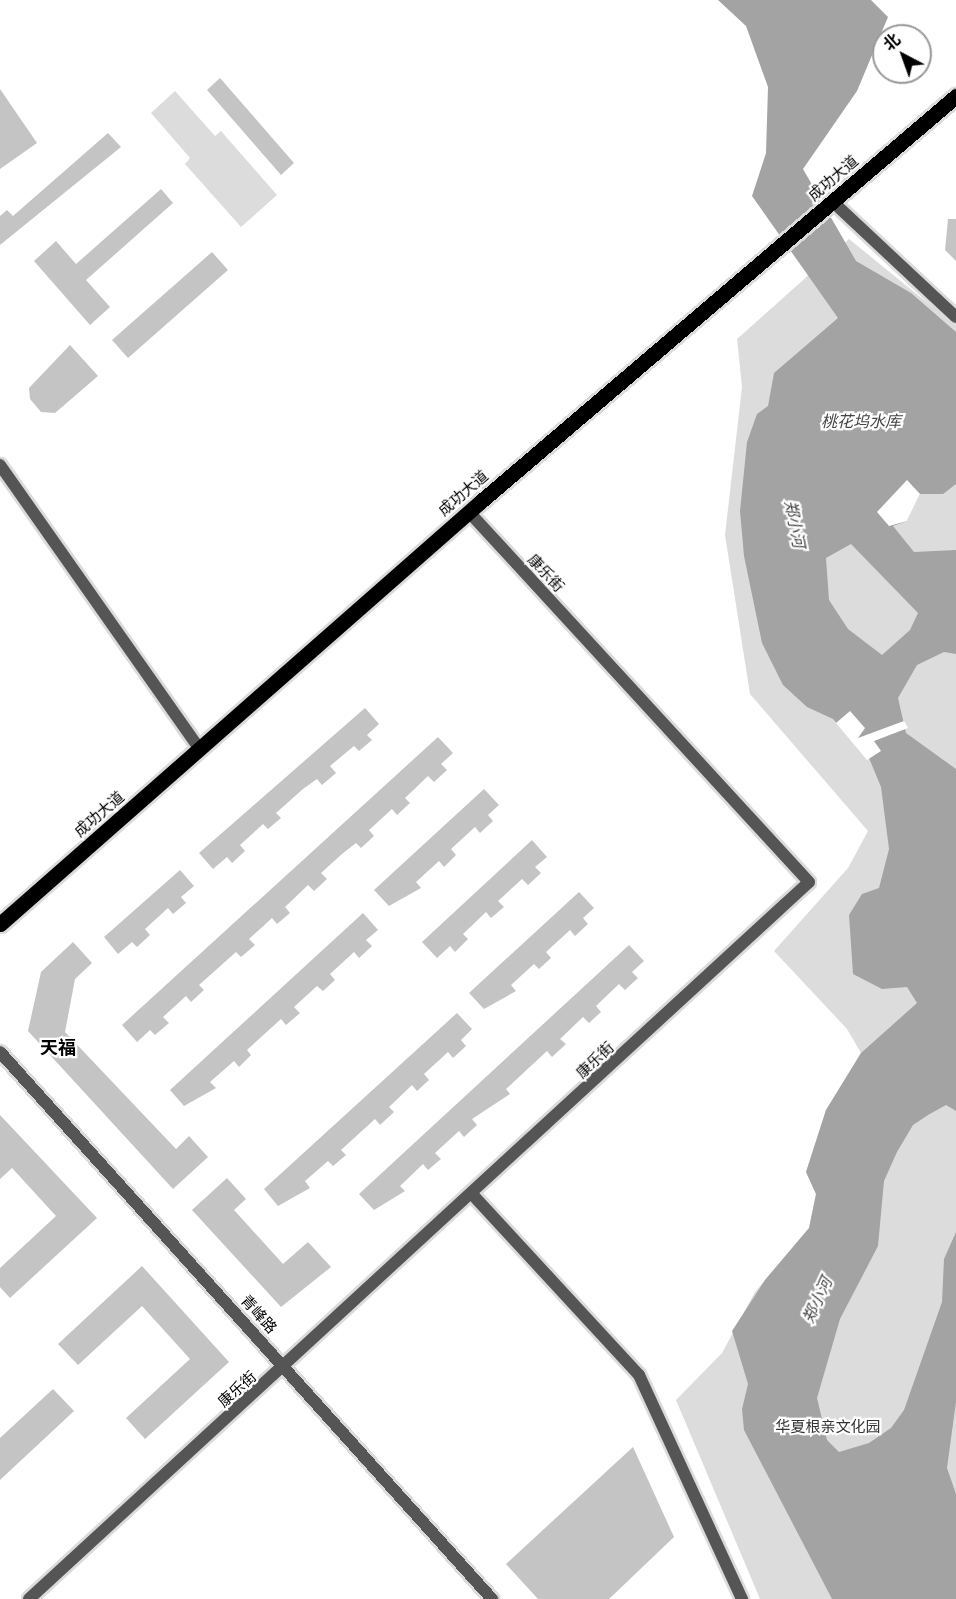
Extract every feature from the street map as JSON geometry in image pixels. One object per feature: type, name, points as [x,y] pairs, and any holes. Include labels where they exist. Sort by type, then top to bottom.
[{"type":"main road","name":"成功大道","points":[[0,924],[201,750],[469,512],[956,96]]},
{"type":"street","points":[[831,203],[956,317]]},
{"type":"street","points":[[0,465],[201,750]]},
{"type":"street","name":"康乐街","points":[[29,1599],[809,882],[469,512]]},
{"type":"street","name":"青峰路","points":[[0,1052],[286,1365],[492,1599]]},
{"type":"street","points":[[472,1194],[639,1375],[742,1599]]},
{"type":"green space","points":[[175,91],[215,136],[221,131],[277,195],[241,227],[185,164],[190,158],[151,113]]},
{"type":"green space","name":"华夏根亲文化园","points":[[849,239],[956,326],[956,1599],[760,1599],[676,1400],[722,1353],[755,1292],[809,1228],[816,1194],[806,1172],[826,1110],[861,1053],[847,1029],[774,951],[848,868],[868,831],[750,694],[725,535],[742,387],[737,339]]},
{"type":"water","name":"华夏根亲文化园","points":[[718,0],[871,0],[888,17],[885,24],[872,24],[872,55],[857,91],[803,169],[856,261],[911,293],[956,332],[956,484],[943,494],[920,494],[907,521],[893,526],[914,552],[956,550],[956,654],[944,652],[917,665],[898,698],[906,733],[956,769],[956,1111],[946,1105],[913,1125],[897,1152],[884,1181],[878,1246],[840,1319],[817,1398],[827,1440],[839,1452],[869,1443],[891,1428],[904,1410],[942,1302],[944,1259],[956,1232],[956,1402],[947,1468],[956,1494],[956,1599],[832,1599],[744,1430],[742,1409],[748,1384],[732,1331],[765,1280],[809,1228],[816,1194],[806,1172],[826,1110],[861,1053],[917,1003],[907,987],[882,989],[853,974],[849,915],[862,894],[879,888],[889,849],[881,787],[869,758],[833,719],[807,707],[783,685],[762,643],[744,556],[740,511],[747,442],[757,414],[768,406],[774,373],[838,318],[752,196],[766,153],[768,87],[746,26]],"holes":[[[851,544],[918,613],[910,630],[882,655],[848,629],[829,600],[826,558]]]},
{"type":"pier","points":[[907,480],[920,494],[907,521],[889,526],[877,512]]},
{"type":"pier","points":[[850,711],[865,728],[858,738],[904,721],[908,728],[874,741],[881,751],[867,760],[836,723]]},
{"type":"building","points":[[220,78],[294,163],[281,175],[207,90]]},
{"type":"building","points":[[0,89],[37,143],[0,169]]},
{"type":"building","points":[[108,133],[121,147],[0,245],[0,216],[7,210],[13,216]]},
{"type":"building","points":[[161,189],[173,203],[86,280],[110,307],[90,325],[34,261],[56,241],[76,264]]},
{"type":"building","points":[[948,219],[956,219],[956,261],[945,250]]},
{"type":"building","points":[[212,252],[228,270],[128,358],[112,340]]},
{"type":"building","points":[[70,345],[98,376],[55,413],[41,412],[30,399],[29,388]]},
{"type":"building","points":[[365,708],[379,724],[367,735],[372,740],[359,751],[354,746],[330,766],[336,773],[322,785],[317,779],[303,789],[276,813],[281,818],[268,829],[263,824],[240,845],[245,851],[232,863],[227,857],[213,869],[199,853]]},
{"type":"building","points":[[438,737],[453,753],[441,764],[447,770],[434,782],[428,776],[405,798],[410,803],[397,815],[392,809],[369,830],[374,836],[361,848],[356,843],[321,873],[327,879],[314,891],[308,885],[285,907],[290,913],[277,924],[272,918],[249,939],[255,945],[241,957],[236,952],[199,985],[204,990],[191,1002],[186,996],[163,1017],[169,1023],[155,1035],[150,1030],[137,1042],[122,1025]]},
{"type":"building","points":[[484,789],[499,805],[488,815],[493,821],[480,833],[475,827],[451,849],[456,855],[444,867],[439,861],[416,882],[421,888],[389,906],[374,890]]},
{"type":"building","points":[[532,840],[547,857],[535,867],[541,873],[528,885],[522,879],[498,901],[504,907],[491,918],[486,912],[463,934],[468,939],[455,952],[450,946],[437,958],[422,942]]},
{"type":"building","points":[[180,870],[194,886],[181,897],[186,903],[173,914],[168,908],[145,929],[150,935],[137,947],[132,942],[118,954],[104,937]]},
{"type":"building","points":[[579,892],[594,908],[583,918],[588,924],[575,936],[570,930],[546,952],[551,958],[539,969],[534,964],[511,985],[516,991],[484,1009],[469,993]]},
{"type":"building","points":[[363,913],[378,930],[366,940],[372,946],[359,958],[354,952],[330,974],[335,980],[323,991],[317,986],[294,1007],[300,1013],[286,1025],[281,1019],[247,1050],[251,1055],[239,1067],[234,1061],[210,1082],[216,1088],[184,1106],[170,1090]]},
{"type":"building","points":[[73,942],[92,963],[75,979],[65,1032],[176,1149],[189,1136],[208,1157],[173,1189],[28,1031],[41,972]]},
{"type":"building","points":[[629,945],[644,961],[632,972],[638,978],[625,990],[619,984],[596,1006],[601,1012],[589,1023],[583,1017],[560,1039],[566,1044],[552,1057],[547,1051],[506,1089],[510,1094],[472,1119],[477,1125],[464,1137],[459,1131],[435,1153],[441,1159],[428,1170],[423,1164],[400,1186],[405,1191],[374,1210],[359,1194]]},
{"type":"building","points":[[457,1013],[472,1029],[461,1040],[466,1046],[453,1058],[448,1052],[424,1074],[429,1080],[417,1091],[412,1085],[389,1107],[394,1112],[380,1125],[375,1119],[341,1150],[346,1155],[333,1166],[328,1161],[305,1181],[310,1188],[278,1206],[264,1189]]},
{"type":"building","points":[[0,1115],[97,1218],[10,1298],[0,1287],[0,1268],[56,1216],[12,1168],[0,1179]]},
{"type":"building","points":[[227,1178],[246,1199],[234,1210],[283,1264],[308,1242],[331,1267],[281,1307],[192,1210]]},
{"type":"building","points":[[142,1266],[229,1362],[145,1439],[126,1418],[190,1359],[142,1306],[78,1365],[58,1344]]},
{"type":"building","points":[[53,1389],[74,1411],[0,1480],[0,1438]]},
{"type":"building","points":[[633,1447],[674,1537],[609,1599],[538,1599],[506,1564]]},
{"type":"district","name":"天福","points":[[58,1048]]},
{"type":"water label","name":"桃花坞水库","points":[[861,421]]},
{"type":"water label","name":"郑小河","points":[[795,524]]},
{"type":"water label","name":"郑小河","points":[[817,1300]]}]
